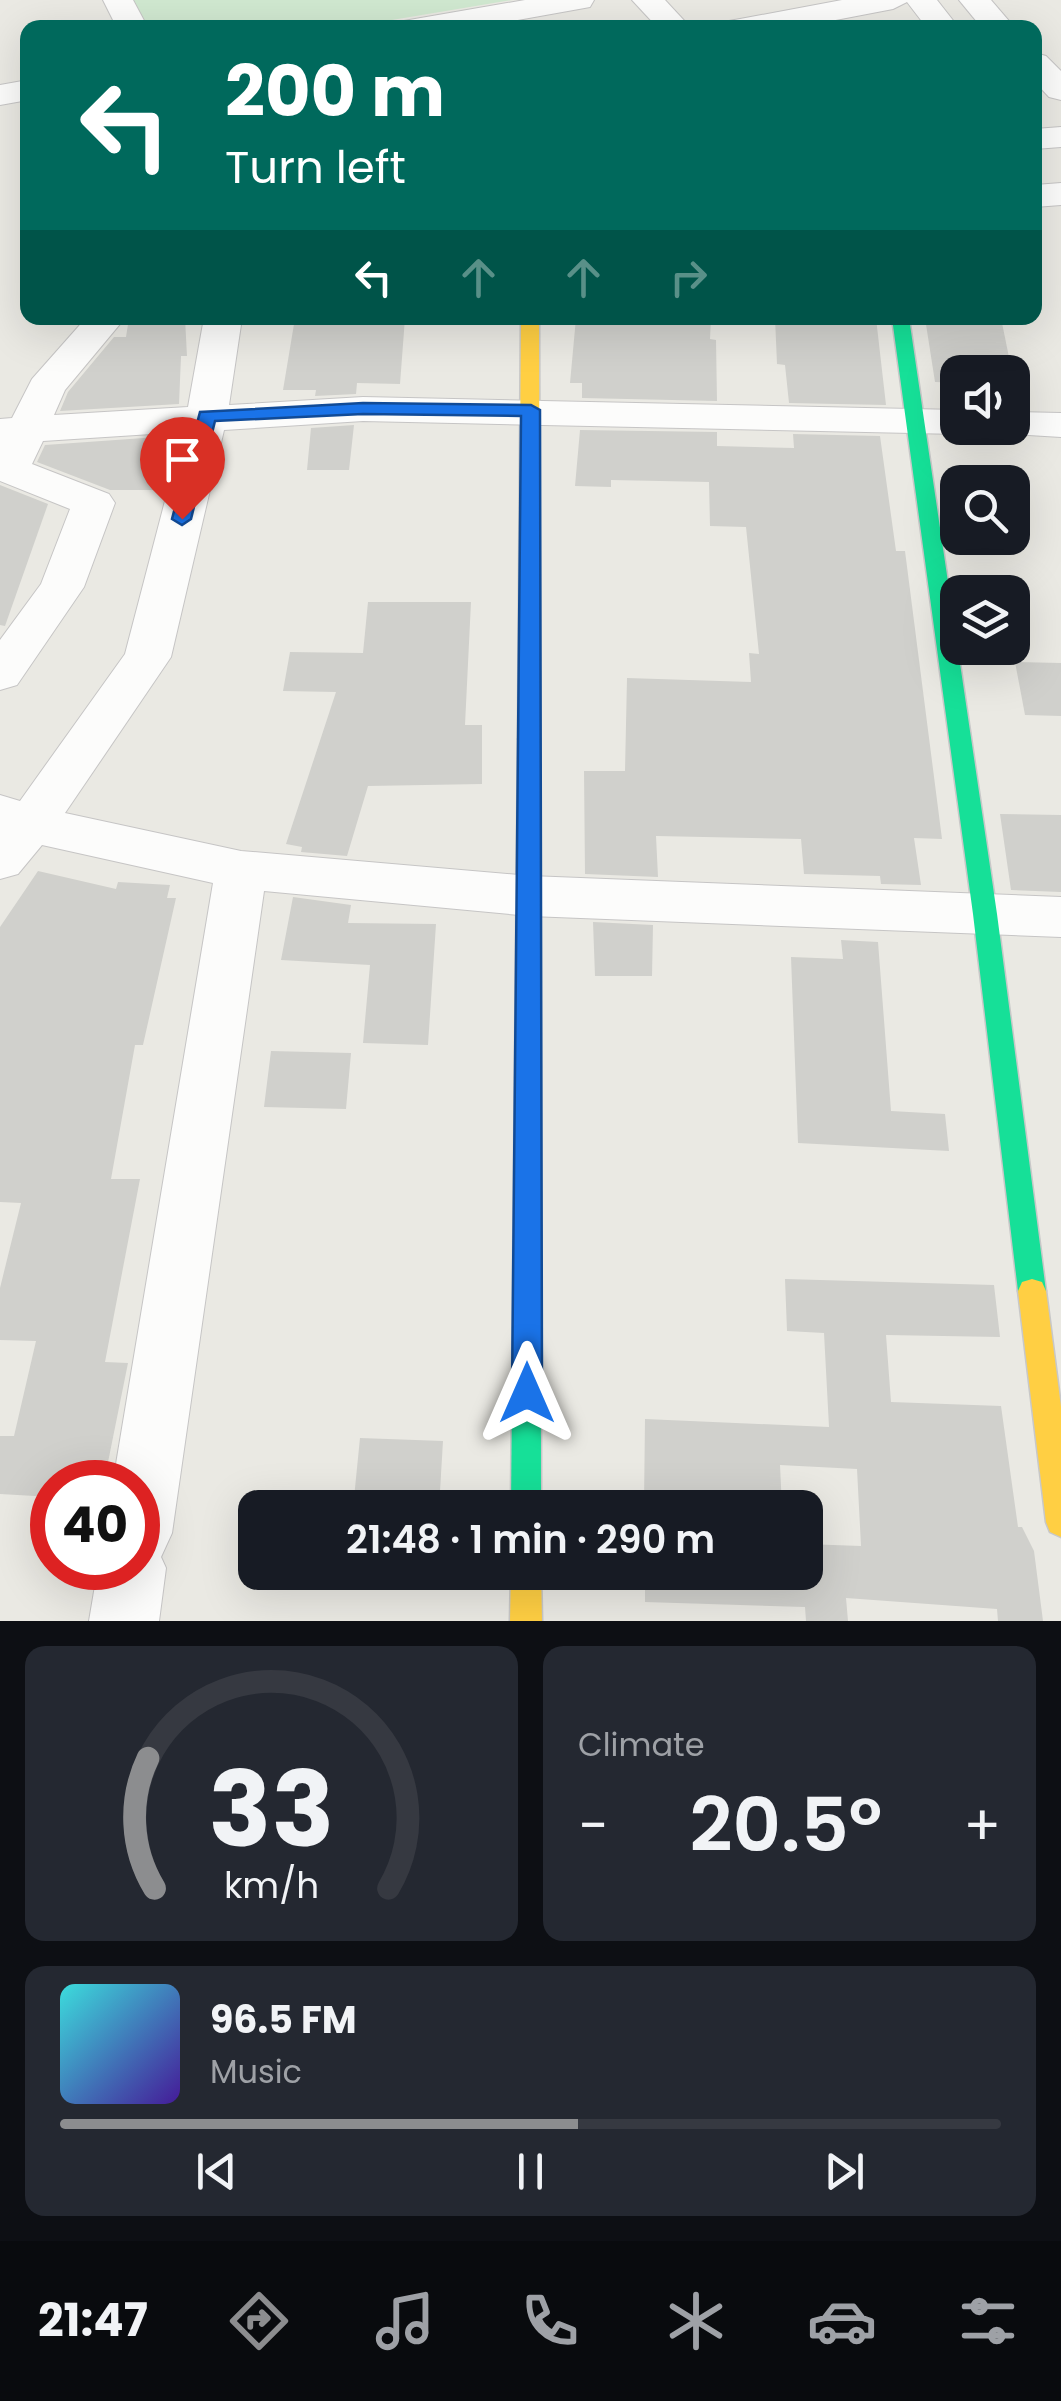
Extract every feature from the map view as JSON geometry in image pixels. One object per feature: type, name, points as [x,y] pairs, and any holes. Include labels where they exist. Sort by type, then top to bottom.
[{"type":"street","points":[[498,20],[578,0]]},
{"type":"street","points":[[647,0],[668,20]]},
{"type":"street","points":[[784,20],[893,0]]},
{"type":"street","points":[[921,0],[937,20]]},
{"type":"street","points":[[974,0],[993,20]]},
{"type":"street","points":[[1042,70],[1061,90]]},
{"type":"street","points":[[0,674],[62,587],[94,503],[10,470],[14,431],[100,325]]},
{"type":"street","points":[[222,325],[206,416],[148,657],[10,832],[241,870],[530,896],[1061,917]]},
{"type":"street","points":[[526,1490],[530,325]]},
{"type":"street","points":[[901,325],[985,914],[1061,1522]]},
{"type":"street","points":[[14,431],[363,409],[940,422]]},
{"type":"street","points":[[1030,424],[1061,425]]},
{"type":"street","points":[[149,1460],[241,870]]},
{"type":"street","points":[[124,1621],[129,1590]]},
{"type":"street","points":[[526,1590],[526,1621]]},
{"type":"green space","points":[[133,0],[512,0],[392,20],[143,20]]},
{"type":"building","points":[[128,325],[185,325],[187,356],[181,356],[179,404],[60,411],[68,392],[114,337],[126,337]]},
{"type":"building","points":[[294,325],[404,325],[400,384],[357,383],[356,394],[315,396],[316,390],[283,390]]},
{"type":"building","points":[[575,325],[711,325],[710,339],[716,340],[717,401],[582,398],[582,383],[570,383]]},
{"type":"building","points":[[775,325],[877,325],[886,405],[789,403],[785,365],[777,364]]},
{"type":"building","points":[[926,325],[1002,325],[1009,355],[940,355],[940,382],[935,382]]},
{"type":"building","points":[[354,425],[349,470],[307,470],[311,428]]},
{"type":"building","points":[[580,430],[717,432],[717,446],[794,448],[793,434],[880,436],[896,551],[905,551],[942,839],[914,838],[921,885],[881,884],[880,876],[804,874],[801,839],[656,836],[658,877],[585,874],[584,771],[625,771],[627,678],[751,682],[749,653],[759,654],[746,527],[710,526],[709,482],[611,480],[611,487],[575,486]]},
{"type":"building","points":[[172,436],[159,490],[110,490],[37,462],[45,445]]},
{"type":"building","points":[[0,485],[48,504],[5,626],[0,625]]},
{"type":"building","points":[[368,602],[471,602],[465,725],[482,725],[482,784],[368,786],[347,856],[301,852],[302,847],[286,844],[336,692],[283,691],[290,652],[363,653]]},
{"type":"building","points":[[1061,663],[1061,716],[1025,715],[1016,665]]},
{"type":"building","points":[[1000,814],[1061,815],[1061,892],[1011,890]]},
{"type":"building","points":[[38,871],[116,889],[118,882],[170,885],[167,898],[176,898],[143,1045],[135,1045],[111,1179],[140,1179],[105,1362],[128,1363],[108,1460],[30,1460],[30,1496],[0,1494],[0,1436],[14,1436],[36,1341],[0,1340],[0,1288],[21,1203],[0,1202],[0,927]]},
{"type":"building","points":[[293,897],[351,905],[348,923],[436,924],[428,1045],[363,1043],[370,965],[281,960]]},
{"type":"building","points":[[593,922],[653,925],[652,976],[595,976]]},
{"type":"building","points":[[841,940],[878,942],[891,1111],[945,1114],[949,1151],[798,1143],[791,957],[843,959]]},
{"type":"building","points":[[271,1051],[351,1053],[346,1109],[264,1107]]},
{"type":"building","points":[[785,1279],[994,1285],[1000,1337],[886,1335],[891,1402],[1001,1406],[1018,1527],[1022,1527],[1034,1551],[1043,1621],[998,1621],[997,1609],[846,1598],[848,1621],[806,1621],[805,1607],[645,1602],[645,1590],[823,1590],[823,1545],[861,1546],[857,1469],[780,1465],[781,1490],[644,1490],[645,1419],[829,1427],[824,1333],[787,1331]]},
{"type":"building","points":[[360,1438],[443,1441],[440,1490],[355,1490]]},
{"type":"traffic: fast","points":[[901,325],[985,914],[1032,1291]]},
{"type":"traffic: fast","points":[[526,1490],[529,739]]},
{"type":"traffic: slow","points":[[529,739],[530,325]]},
{"type":"traffic: slow","points":[[1032,1291],[1061,1522]]},
{"type":"traffic: slow","points":[[526,1590],[526,1621]]},
{"type":"route","points":[[182,519],[206,416],[363,409],[531,410],[527,1393]]}]
